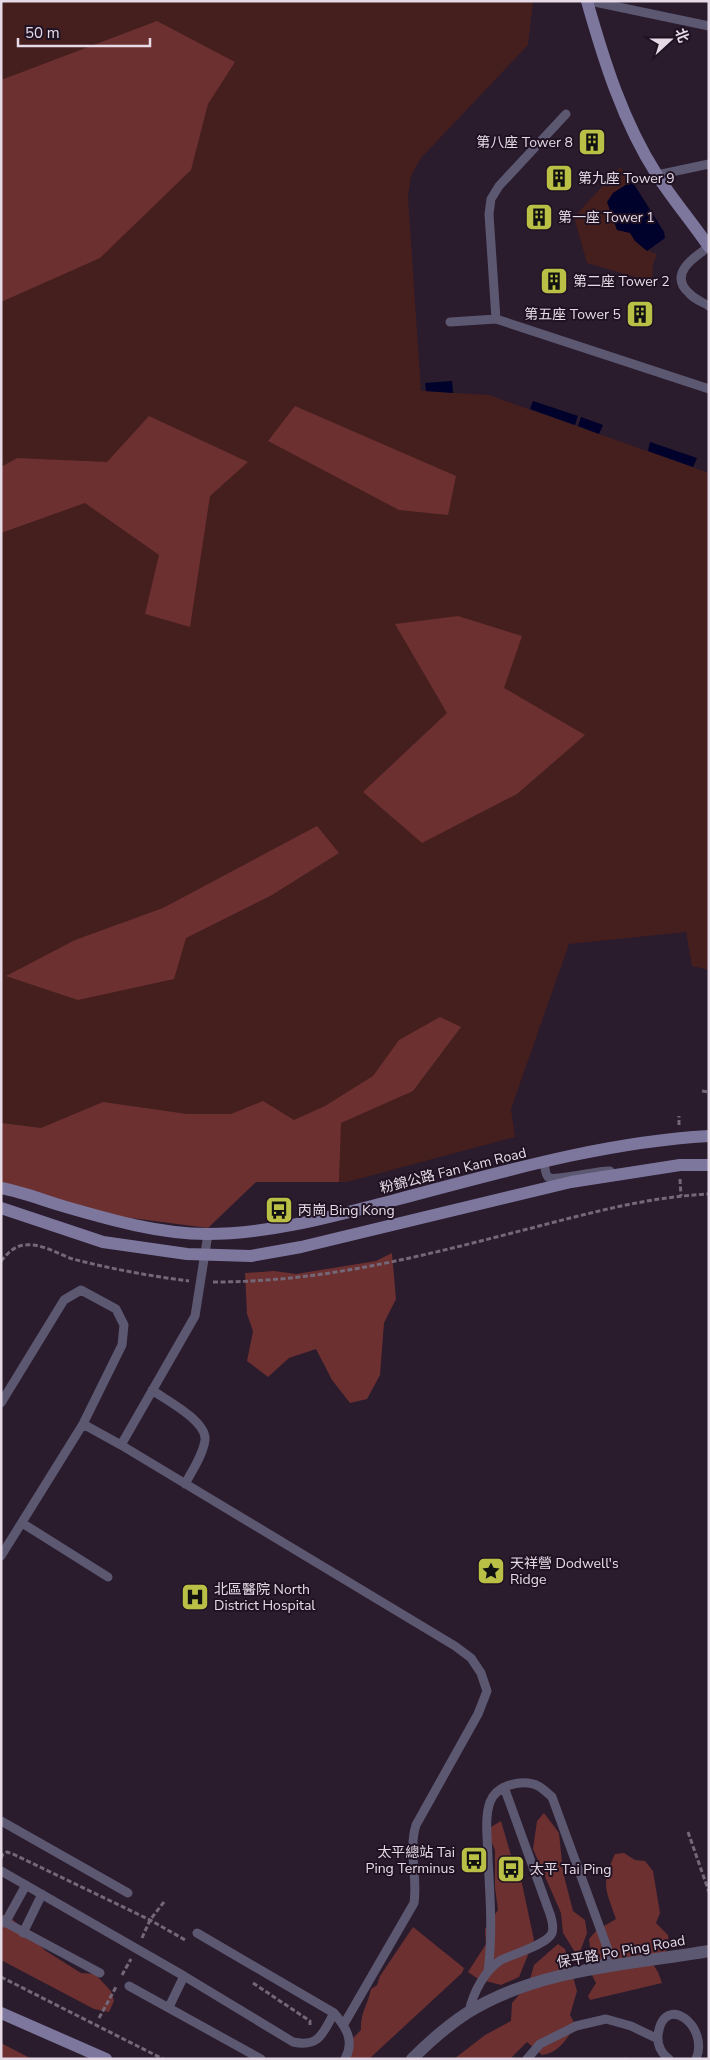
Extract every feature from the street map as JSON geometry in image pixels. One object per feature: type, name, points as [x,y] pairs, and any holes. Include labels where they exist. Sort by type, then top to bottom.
[{"type":"main road","points":[[588,1],[599,44],[616,94],[632,130],[657,175],[709,247]]},
{"type":"main road","name":"粉錦公路 Fan Kam Road","points":[[5,1189],[109,1218],[179,1233],[242,1233],[278,1228],[350,1212],[544,1162],[618,1147],[679,1138],[709,1136]]},
{"type":"main road","points":[[1,1208],[103,1242],[187,1254],[251,1256],[301,1248],[571,1182],[680,1165],[709,1165]]},
{"type":"main road","points":[[1,1201],[5,1189]]},
{"type":"main road","points":[[1,2013],[106,2059]]},
{"type":"street","name":"保平路 Po Ping Road","points":[[412,2059],[446,2028],[469,2012],[507,1993],[541,1981],[600,1967],[709,1951]]},
{"type":"lane","points":[[588,1],[709,26]]},
{"type":"lane","points":[[496,319],[488,214],[491,199],[499,186],[566,114]]},
{"type":"lane","points":[[657,175],[709,164]]},
{"type":"lane","points":[[709,247],[686,265],[682,278],[686,291],[709,306]]},
{"type":"lane","points":[[450,322],[496,319],[709,389]]},
{"type":"lane","points":[[544,1162],[546,1174],[554,1179],[609,1170],[622,1174]]},
{"type":"lane","points":[[121,1445],[195,1316],[208,1234]]},
{"type":"lane","points":[[1,1403],[64,1300],[81,1290],[116,1309],[124,1325],[122,1345],[83,1424],[1,1556]]},
{"type":"lane","points":[[152,1390],[197,1421],[206,1438],[204,1447],[185,1484]]},
{"type":"lane","points":[[83,1424],[455,1646],[471,1658],[481,1673],[486,1691],[478,1714],[416,1825],[412,1837],[416,1892],[414,1903],[344,2024]]},
{"type":"lane","points":[[22,1523],[108,1577]]},
{"type":"lane","points":[[469,2012],[472,2000],[488,1971],[491,1950],[487,1815],[494,1795],[504,1787],[519,1782],[534,1784],[552,1796],[608,1950],[606,1959],[600,1967]]},
{"type":"lane","points":[[488,1971],[500,1961],[548,1938],[552,1933],[552,1924],[504,1787]]},
{"type":"lane","points":[[1,1821],[128,1894]]},
{"type":"lane","points":[[1,1871],[184,1976],[292,2042],[303,2044],[317,2040],[334,2013]]},
{"type":"lane","points":[[26,1885],[3,1922],[100,1973]]},
{"type":"lane","points":[[23,1933],[42,1894]]},
{"type":"lane","points":[[197,1933],[334,2013],[348,2031],[349,2046],[345,2059]]},
{"type":"lane","points":[[169,2007],[184,1976]]},
{"type":"lane","points":[[129,1986],[261,2059]]},
{"type":"lane","points":[[669,2059],[662,2053],[658,2039],[662,2025],[667,2019],[681,2014],[688,2014],[696,2018],[706,2032],[707,2046],[696,2059]]},
{"type":"lane","points":[[527,2059],[540,2044],[576,2026],[606,2020],[631,2026],[658,2039]]},
{"type":"path","points":[[702,1091],[709,1092]]},
{"type":"path","points":[[681,1196],[709,1194]]},
{"type":"path","points":[[688,1832],[709,1892]]},
{"type":"path","points":[[1,1858],[7,1852],[13,1854],[150,1920],[191,1943]]},
{"type":"path","points":[[1,1977],[163,2059]]},
{"type":"path","points":[[249,1980],[310,2021],[310,2030]]},
{"type":"shaded area","points":[[1,1],[533,1],[528,45],[421,158],[411,176],[408,197],[421,391],[489,395],[709,473],[709,970],[692,966],[686,932],[569,944],[511,1109],[515,1137],[347,1182],[256,1182],[1,1168]]},
{"type":"shaded area","points":[[157,21],[235,62],[208,104],[191,170],[100,258],[1,302],[1,80]]},
{"type":"shaded area","points":[[620,167],[632,181],[613,193],[624,220],[634,237],[641,245],[657,254],[653,264],[652,282],[587,263],[574,217]]},
{"type":"shaded area","points":[[295,406],[456,476],[448,515],[399,510],[268,441]]},
{"type":"shaded area","points":[[149,416],[248,462],[210,496],[190,627],[145,614],[159,555],[85,503],[1,533],[1,467],[17,458],[107,462]]},
{"type":"shaded area","points":[[458,616],[522,636],[504,688],[585,735],[517,794],[422,843],[363,792],[447,713],[395,624]]},
{"type":"shaded area","points":[[317,826],[339,853],[272,895],[186,938],[174,979],[78,1000],[6,976],[75,940],[163,908]]},
{"type":"shaded area","points":[[440,1017],[461,1027],[413,1091],[341,1123],[339,1182],[256,1182],[208,1228],[108,1215],[1,1184],[1,1123],[41,1128],[103,1102],[187,1114],[231,1114],[263,1101],[294,1120],[325,1106],[373,1076],[399,1040]]},
{"type":"shaded area","points":[[392,1253],[396,1299],[384,1323],[380,1375],[367,1399],[350,1403],[332,1380],[316,1349],[289,1358],[268,1377],[247,1361],[253,1331],[247,1314],[245,1273],[274,1271],[296,1274],[376,1261]]},
{"type":"shaded area","points":[[544,1813],[559,1833],[563,1872],[573,1911],[585,1920],[587,1933],[578,1957],[563,1933],[561,1913],[533,1849],[537,1821]]},
{"type":"shaded area","points":[[501,1821],[512,1859],[521,1879],[534,1940],[519,1977],[501,1985],[478,1979],[468,1972],[486,1944],[485,1929],[498,1910],[495,1888],[495,1850],[486,1830]]},
{"type":"shaded area","points":[[624,1853],[635,1860],[645,1861],[653,1871],[660,1913],[656,1923],[668,1935],[669,1948],[658,1959],[651,1961],[662,1983],[590,2000],[588,1996],[596,1983],[588,1968],[592,1960],[589,1939],[597,1930],[616,1919],[607,1893],[606,1880],[615,1854]]},
{"type":"shaded area","points":[[1,1914],[11,1918],[46,1951],[81,1973],[95,1974],[111,1991],[114,2001],[109,2012],[94,2009],[1,1960]]},
{"type":"shaded area","points":[[413,1927],[464,1968],[462,1973],[369,2059],[350,2059],[352,2039],[361,2030],[363,2013],[371,1989],[377,1985],[380,1976]]},
{"type":"shaded area","points":[[558,1944],[565,1949],[577,1991],[570,2015],[576,2026],[562,2045],[548,2054],[542,2055],[527,2042],[510,2059],[454,2059],[485,2035],[511,2021],[512,2003],[529,1983],[534,1965]]},
{"type":"shaded area","points":[[1,2043],[30,2058],[56,2059],[2,2059]]},
{"type":"water","points":[[632,181],[664,232],[665,238],[647,251],[635,241],[630,233],[617,230],[607,202],[613,193]]},
{"type":"water","points":[[452,381],[453,393],[426,391],[425,383]]},
{"type":"water","points":[[533,401],[578,416],[575,425],[530,409]]},
{"type":"water","points":[[581,417],[603,425],[599,434],[578,426]]},
{"type":"water","points":[[650,442],[697,458],[693,467],[648,451]]},
{"type":"place","name":"第八座 Tower 8","points":[[592,142]]},
{"type":"place","name":"第九座 Tower 9","points":[[559,178]]},
{"type":"place","name":"第一座 Tower 1","points":[[539,217]]},
{"type":"place","name":"第二座 Tower 2","points":[[554,281]]},
{"type":"place","name":"第五座 Tower 5","points":[[640,314]]},
{"type":"place","name":"丙崗 Bing Kong","points":[[279,1210]]},
{"type":"place","name":"天祥營 Dodwell's Ridge","points":[[491,1571]]},
{"type":"place","name":"北區醫院 North District Hospital","points":[[195,1597]]},
{"type":"place","name":"太平總站 Tai Ping Terminus","points":[[474,1860]]},
{"type":"place","name":"太平 Tai Ping","points":[[511,1869]]}]
